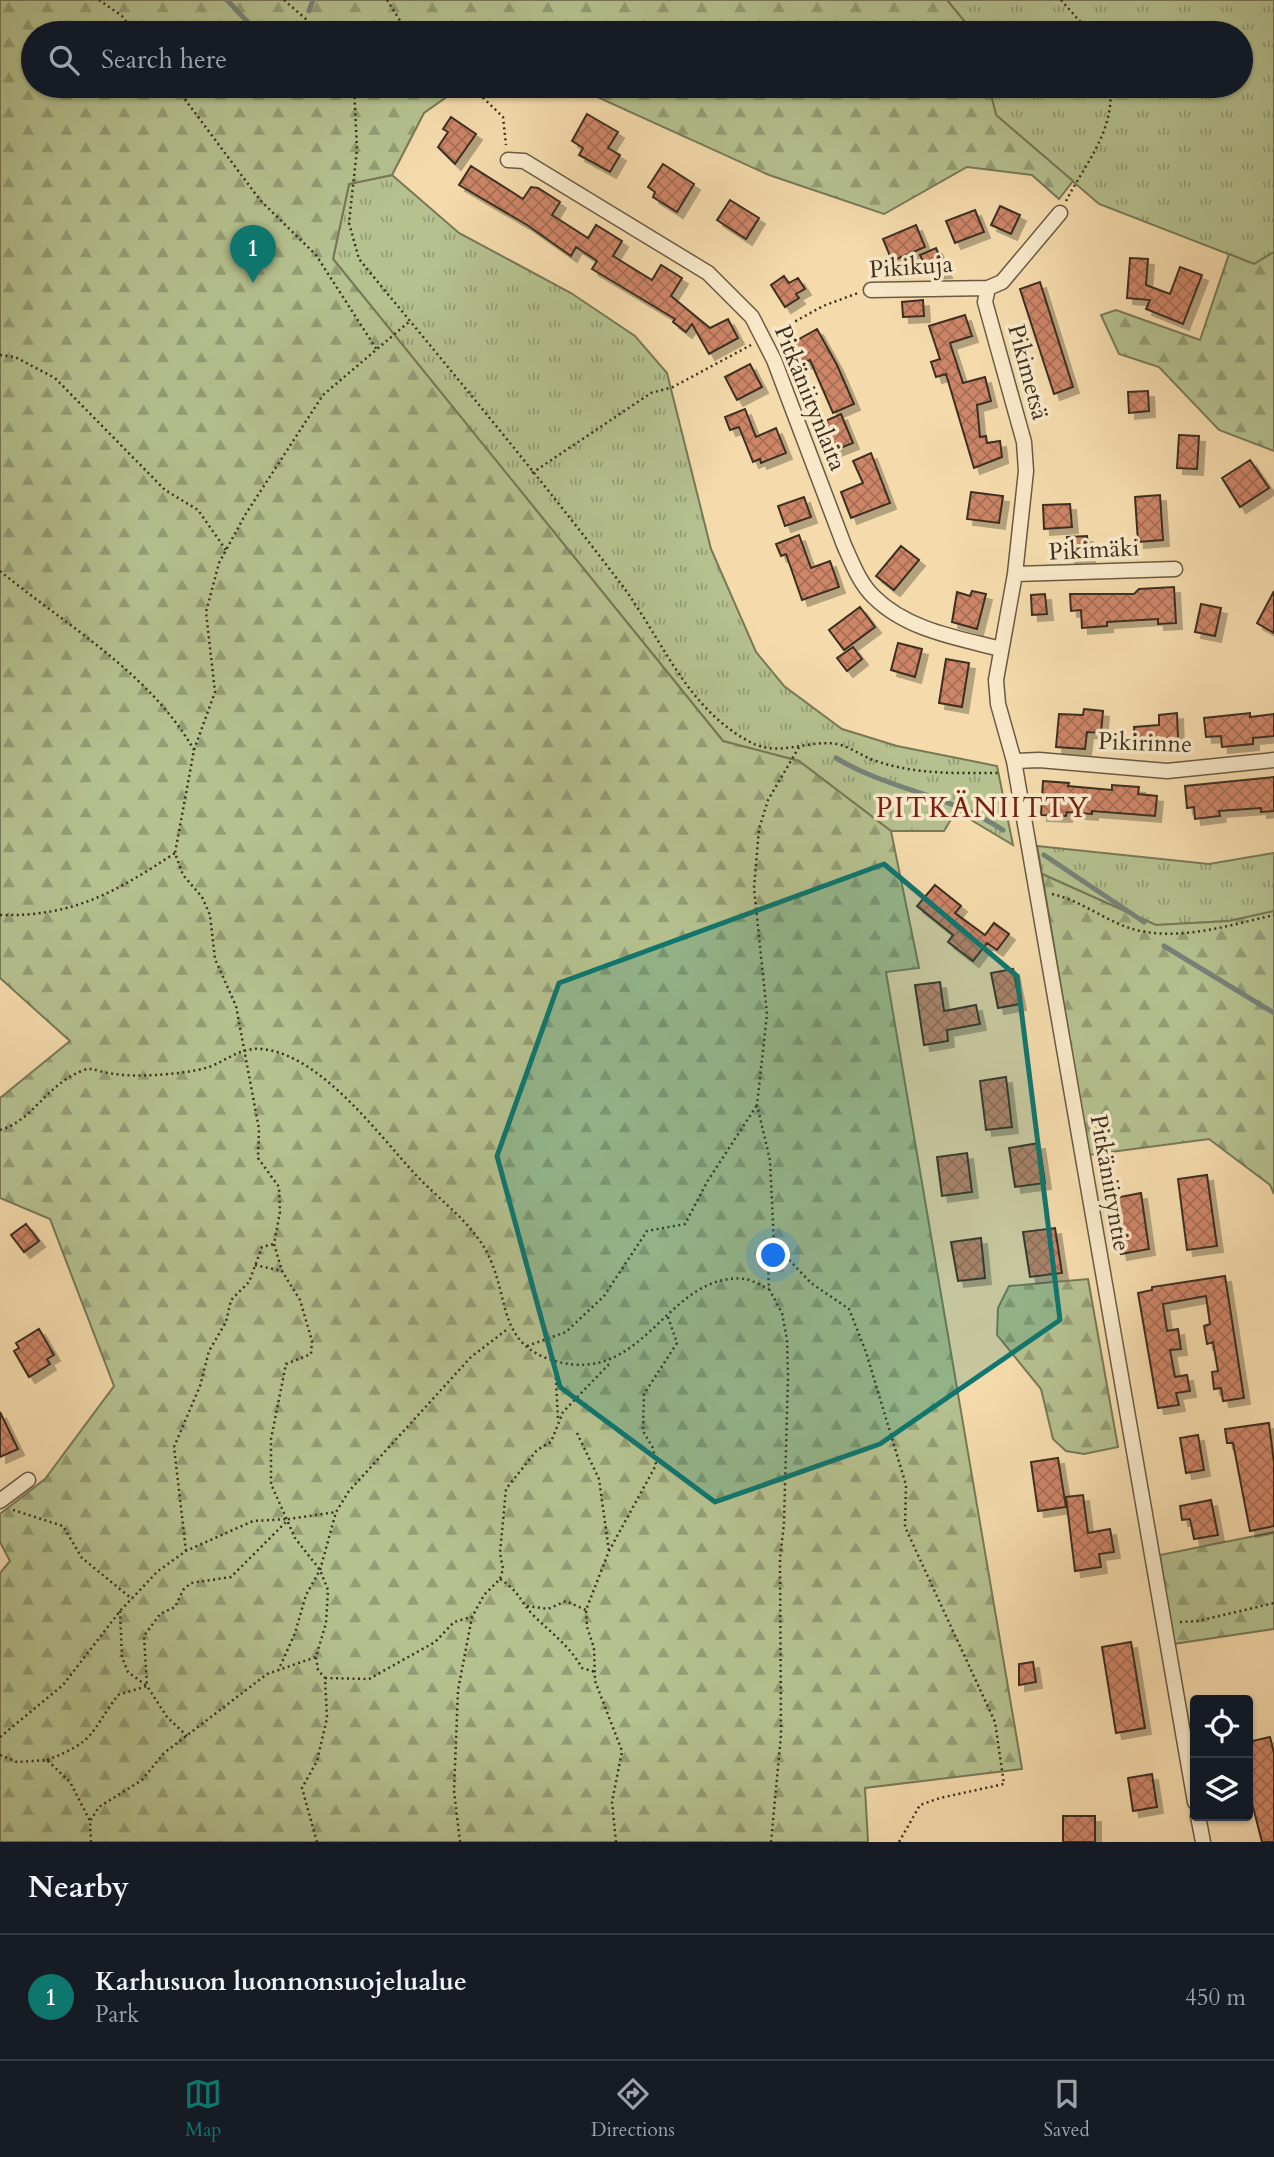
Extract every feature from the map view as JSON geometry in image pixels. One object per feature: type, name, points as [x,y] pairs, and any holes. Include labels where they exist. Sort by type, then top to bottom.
[{"type":"street","name":"Pitkäniitynlaita","points":[[508,160],[524,161],[708,273],[752,317],[774,360],[844,545],[857,574],[874,597],[898,615],[932,631],[1000,649]]},
{"type":"street","points":[[988,288],[1002,282],[1060,213]]},
{"type":"street","name":"Pikikuja","points":[[871,290],[988,288]]},
{"type":"street","name":"Pikimetsä","points":[[988,288],[985,302],[1009,382],[1026,461],[1025,498],[1015,574]]},
{"type":"street","name":"Pikimäki","points":[[1015,574],[1175,569]]},
{"type":"street","name":"Pitkäniityntie","points":[[1015,574],[1000,649],[996,680],[998,704],[1037,894],[1190,1774]]},
{"type":"street","name":"Pikirinne","points":[[1008,763],[1039,760],[1167,771],[1274,760]]},
{"type":"street","points":[[0,1502],[28,1480]]},
{"type":"street","points":[[1199,1821],[1203,1842]]},
{"type":"path","points":[[99,0],[126,21]]},
{"type":"path","points":[[284,0],[308,21]]},
{"type":"path","points":[[387,0],[400,21]]},
{"type":"path","points":[[1061,0],[1067,1],[1081,21]]},
{"type":"path","points":[[184,98],[260,200],[316,255],[377,350]]},
{"type":"path","points":[[355,98],[357,149],[350,187],[349,223],[359,259],[620,582],[687,688],[750,742],[771,750],[820,742],[841,745],[875,761],[925,773],[1005,773],[1008,763]]},
{"type":"path","points":[[486,98],[502,117],[508,160]]},
{"type":"path","points":[[1060,213],[1099,146],[1106,126],[1109,98]]},
{"type":"path","name":"Pikikuja","points":[[532,473],[651,393],[673,387],[823,306],[871,290]]},
{"type":"path","points":[[317,1842],[302,1788],[317,1761],[327,1718],[325,1678],[318,1670],[316,1657],[326,1623],[328,1590],[320,1570],[295,1538],[271,1484],[271,1439],[286,1364],[311,1354],[312,1341],[300,1300],[282,1271],[274,1244],[280,1212],[279,1187],[258,1158],[259,1129],[246,1048],[236,1006],[215,959],[209,915],[202,897],[183,875],[175,853],[194,750],[215,692],[206,612],[219,563],[323,395],[411,321]]},
{"type":"path","points":[[0,355],[15,357],[55,378],[165,490],[198,510],[227,550]]},
{"type":"path","points":[[0,571],[138,680],[163,704],[194,750]]},
{"type":"path","points":[[771,1842],[781,1735],[780,1559],[785,1523],[788,1376],[787,1340],[782,1312],[769,1289],[768,1265],[774,1244],[769,1160],[757,1104],[767,1014],[754,888],[760,830],[768,800],[799,747]]},
{"type":"path","points":[[0,915],[49,912],[87,904],[137,878],[175,853]]},
{"type":"path","points":[[1037,894],[1072,899],[1136,930],[1196,933],[1274,915]]},
{"type":"path","points":[[0,1130],[15,1126],[58,1081],[87,1068],[118,1076],[158,1075],[208,1068],[246,1048],[266,1050],[292,1059],[323,1079],[371,1121],[416,1175],[463,1220],[491,1260],[509,1328],[527,1346],[555,1361],[581,1364],[612,1361]]},
{"type":"path","points":[[527,1346],[566,1332],[604,1296],[647,1231],[685,1224],[707,1182],[757,1104]]},
{"type":"path","points":[[186,1551],[174,1447],[200,1386],[209,1351],[226,1322],[231,1300],[249,1282],[261,1247],[274,1244]]},
{"type":"path","points":[[774,1244],[811,1283],[849,1309],[866,1352],[906,1485],[905,1527],[995,1722],[1004,1784],[920,1805],[899,1842]]},
{"type":"path","points":[[255,1265],[282,1271]]},
{"type":"path","points":[[460,1842],[454,1791],[458,1690],[472,1617],[484,1595],[500,1579],[506,1489],[537,1450],[551,1442],[564,1412],[612,1361],[631,1350],[667,1314],[697,1292],[720,1283],[745,1279],[769,1289]]},
{"type":"path","points":[[616,1842],[612,1802],[622,1751],[595,1681],[586,1610],[609,1551],[656,1465],[653,1448],[643,1431],[644,1394],[677,1343],[667,1314]]},
{"type":"path","points":[[278,1671],[295,1633],[306,1595],[320,1570],[337,1512],[349,1491],[471,1357],[509,1328]]},
{"type":"path","points":[[555,1361],[558,1424]]},
{"type":"path","points":[[578,1433],[599,1479],[609,1551]]},
{"type":"path","points":[[13,1510],[62,1526],[82,1558],[132,1599]]},
{"type":"path","points":[[0,1737],[63,1685],[120,1611],[158,1572],[186,1551],[253,1521],[289,1520],[337,1512]]},
{"type":"path","points":[[147,1686],[144,1636],[160,1614],[175,1607],[183,1590],[191,1583],[231,1577],[289,1520]]},
{"type":"path","points":[[500,1579],[517,1590],[527,1606],[571,1649],[582,1668],[595,1672]]},
{"type":"path","points":[[527,1606],[548,1609],[566,1601],[586,1610]]},
{"type":"path","points":[[1163,1622],[1198,1621],[1274,1603]]},
{"type":"path","points":[[120,1611],[122,1657],[128,1672],[147,1686],[167,1717],[187,1736]]},
{"type":"path","points":[[325,1678],[369,1679],[435,1642],[454,1622],[472,1617]]},
{"type":"path","points":[[90,1821],[99,1807],[142,1780],[164,1753],[267,1674],[316,1657]]},
{"type":"path","points":[[0,1755],[17,1762],[47,1760],[77,1748],[92,1736],[118,1695],[147,1686]]},
{"type":"path","points":[[47,1760],[70,1782],[90,1821],[91,1842]]},
{"type":"highlighted area","points":[[884,864],[1017,976],[1060,1320],[880,1444],[715,1502],[560,1387],[497,1156],[559,983]]},
{"type":"green space","points":[[0,0],[947,0],[964,21],[21,21],[21,98],[445,98],[424,113],[392,175],[349,184],[333,259],[723,741],[799,761],[891,831],[919,968],[886,972],[1022,1769],[865,1788],[868,1842],[0,1842],[0,1573],[10,1561],[0,1542],[0,1514],[45,1479],[114,1386],[50,1219],[0,1198],[0,1098],[70,1041],[0,978]]},
{"type":"green space","points":[[947,0],[1274,0],[1274,252],[1254,264],[1099,204],[996,115],[992,98],[1253,98],[1253,21],[964,21]]},
{"type":"green space","points":[[600,98],[992,98],[996,115],[1073,181],[1059,199],[1032,175],[967,167],[884,214],[769,175]]},
{"type":"green space","points":[[392,175],[459,233],[571,293],[635,336],[667,373],[711,549],[756,652],[784,686],[842,729],[897,746],[997,766],[1013,845],[956,811],[944,831],[891,831],[799,761],[723,741],[333,259],[349,184]]},
{"type":"green space","points":[[1274,252],[1274,451],[1219,430],[1159,367],[1119,354],[1101,315],[1116,310],[1200,340],[1229,254],[1254,264]]},
{"type":"green space","points":[[1037,846],[1209,864],[1274,853],[1274,911],[1229,921],[1156,925],[1042,874]]},
{"type":"green space","points":[[1042,874],[1156,925],[1229,921],[1274,911],[1274,1194],[1270,1185],[1209,1139],[1089,1155]]},
{"type":"green space","points":[[1088,1279],[1118,1447],[1084,1454],[1066,1451],[1053,1439],[1041,1389],[997,1335],[998,1308],[1009,1286]]},
{"type":"green space","points":[[1274,1532],[1274,1629],[1173,1644],[1160,1555]]},
{"type":"building","points":[[587,114],[618,132],[608,148],[620,155],[610,172],[579,155],[583,148],[572,141]]},
{"type":"building","points":[[451,117],[476,134],[455,164],[438,147],[448,132],[443,129]]},
{"type":"building","points":[[663,164],[694,184],[677,212],[653,197],[655,192],[648,187]]},
{"type":"building","points":[[471,166],[523,199],[531,187],[538,188],[560,202],[552,215],[588,238],[596,225],[622,241],[613,256],[652,280],[661,265],[682,278],[671,296],[710,328],[728,319],[738,338],[709,354],[692,324],[686,332],[673,322],[675,319],[592,269],[597,261],[576,247],[571,256],[527,225],[459,185]]},
{"type":"building","points":[[730,200],[759,218],[746,239],[717,220]]},
{"type":"building","points":[[1000,206],[1020,215],[1011,234],[991,225]]},
{"type":"building","points":[[975,210],[984,232],[955,243],[946,221]]},
{"type":"building","points":[[916,225],[925,247],[892,261],[883,239]]},
{"type":"building","points":[[936,248],[946,272],[928,273],[920,255]]},
{"type":"building","points":[[1130,258],[1148,259],[1146,285],[1170,294],[1180,267],[1202,275],[1183,324],[1146,309],[1150,300],[1127,298]]},
{"type":"building","points":[[784,276],[789,283],[798,278],[805,289],[796,294],[799,298],[785,307],[771,285]]},
{"type":"building","points":[[1040,282],[1073,387],[1054,394],[1020,289]]},
{"type":"building","points":[[923,300],[924,316],[903,317],[902,302]]},
{"type":"building","points":[[965,315],[972,336],[950,343],[963,383],[985,377],[991,401],[977,405],[980,437],[986,436],[987,443],[1000,441],[1002,457],[974,468],[946,374],[936,377],[931,362],[940,359],[929,326]]},
{"type":"building","points":[[817,329],[854,404],[833,413],[810,360],[796,368],[785,347]]},
{"type":"building","points":[[750,364],[762,387],[737,400],[725,377]]},
{"type":"building","points":[[1148,391],[1149,411],[1129,413],[1128,392]]},
{"type":"building","points":[[745,409],[756,437],[776,428],[786,453],[761,463],[760,459],[753,462],[739,427],[730,430],[725,417]]},
{"type":"building","points":[[841,414],[853,443],[825,454],[815,431],[825,427],[823,422]]},
{"type":"building","points":[[1179,435],[1199,436],[1197,469],[1177,468]]},
{"type":"building","points":[[871,453],[890,503],[851,518],[841,492],[863,483],[853,461]]},
{"type":"building","points":[[1250,460],[1269,488],[1240,507],[1222,478]]},
{"type":"building","points":[[971,492],[1003,496],[999,523],[967,519]]},
{"type":"building","points":[[1160,495],[1163,540],[1138,542],[1135,497]]},
{"type":"building","points":[[804,497],[811,517],[785,526],[778,506]]},
{"type":"building","points":[[1070,504],[1072,527],[1044,529],[1043,505]]},
{"type":"building","points":[[799,535],[811,568],[830,561],[839,587],[802,600],[786,554],[781,556],[776,544]]},
{"type":"building","points":[[1087,536],[1089,556],[1069,557],[1067,537]]},
{"type":"building","points":[[901,546],[919,560],[894,590],[876,576]]},
{"type":"building","points":[[1174,587],[1176,623],[1158,624],[1158,619],[1107,622],[1107,626],[1082,628],[1081,610],[1071,611],[1070,594],[1134,594],[1139,589]]},
{"type":"building","points":[[972,591],[986,594],[977,629],[952,622],[957,592],[970,596]]},
{"type":"building","points":[[1274,591],[1274,633],[1257,623]]},
{"type":"building","points":[[1045,594],[1047,614],[1032,615],[1031,595]]},
{"type":"building","points":[[1201,604],[1221,608],[1215,636],[1195,632]]},
{"type":"building","points":[[860,607],[875,627],[844,650],[829,630]]},
{"type":"building","points":[[898,643],[922,649],[915,677],[891,670]]},
{"type":"building","points":[[853,647],[862,659],[847,671],[837,658]]},
{"type":"building","points":[[946,659],[969,663],[962,707],[939,703]]},
{"type":"building","points":[[1084,709],[1103,711],[1101,733],[1087,732],[1085,749],[1056,747],[1059,714],[1083,715]]},
{"type":"building","points":[[1177,713],[1178,738],[1161,739],[1162,745],[1135,746],[1134,727],[1159,725],[1159,715]]},
{"type":"building","points":[[1250,713],[1250,717],[1274,714],[1274,736],[1253,738],[1253,744],[1222,747],[1221,736],[1206,737],[1204,718]]},
{"type":"building","points":[[1274,777],[1274,811],[1261,812],[1261,808],[1219,811],[1220,816],[1195,819],[1194,807],[1187,808],[1185,786]]},
{"type":"building","points":[[1043,781],[1112,790],[1112,785],[1139,787],[1138,794],[1157,796],[1155,816],[1092,811],[1092,814],[1067,812],[1066,816],[1041,815]]},
{"type":"building","points":[[935,885],[961,906],[955,913],[985,935],[994,923],[1009,934],[997,950],[987,943],[973,961],[948,942],[953,935],[917,906]]},
{"type":"building","points":[[1013,969],[1020,1004],[998,1008],[991,973]]},
{"type":"building","points":[[940,982],[944,1011],[976,1005],[980,1024],[947,1030],[948,1041],[924,1045],[915,985]]},
{"type":"building","points":[[1006,1077],[1012,1127],[986,1130],[980,1081]]},
{"type":"building","points":[[1039,1143],[1045,1183],[1015,1187],[1009,1148]]},
{"type":"building","points":[[967,1153],[972,1192],[942,1196],[937,1157]]},
{"type":"building","points":[[1207,1175],[1217,1246],[1187,1250],[1178,1179]]},
{"type":"building","points":[[1141,1193],[1149,1249],[1121,1254],[1110,1199]]},
{"type":"building","points":[[26,1224],[39,1241],[24,1252],[11,1235]]},
{"type":"building","points":[[1055,1228],[1062,1273],[1030,1277],[1023,1232]]},
{"type":"building","points":[[981,1238],[985,1278],[958,1281],[951,1242]]},
{"type":"building","points":[[1225,1276],[1244,1398],[1223,1401],[1221,1388],[1214,1389],[1212,1372],[1218,1371],[1213,1342],[1207,1344],[1204,1326],[1210,1324],[1206,1296],[1163,1304],[1167,1331],[1178,1329],[1181,1349],[1170,1350],[1175,1377],[1187,1375],[1190,1391],[1176,1393],[1179,1405],[1158,1408],[1138,1293],[1152,1290],[1152,1287]]},
{"type":"building","points":[[39,1329],[54,1355],[47,1359],[50,1364],[29,1377],[14,1351],[19,1348],[16,1343]]},
{"type":"building","points":[[0,1412],[18,1449],[0,1457]]},
{"type":"building","points":[[1269,1423],[1274,1463],[1274,1526],[1250,1531],[1233,1443],[1227,1443],[1225,1429]]},
{"type":"building","points":[[1198,1435],[1204,1470],[1186,1473],[1180,1438]]},
{"type":"building","points":[[1058,1458],[1066,1507],[1038,1511],[1031,1462]]},
{"type":"building","points":[[1083,1495],[1088,1533],[1110,1529],[1114,1552],[1099,1554],[1101,1567],[1075,1571],[1066,1497]]},
{"type":"building","points":[[1211,1500],[1218,1535],[1194,1539],[1190,1519],[1182,1520],[1180,1506]]},
{"type":"building","points":[[1131,1642],[1145,1728],[1116,1733],[1102,1647]]},
{"type":"building","points":[[1033,1662],[1036,1682],[1019,1685],[1019,1664]]},
{"type":"building","points":[[1270,1737],[1274,1753],[1274,1842],[1262,1842],[1253,1807],[1253,1741]]},
{"type":"building","points":[[1152,1774],[1157,1807],[1133,1811],[1128,1778]]},
{"type":"building","points":[[1063,1816],[1095,1816],[1095,1842],[1063,1842]]},
{"type":"waterway","points":[[227,0],[247,21]]},
{"type":"waterway","points":[[309,11],[313,0]]},
{"type":"waterway","points":[[836,758],[877,778],[962,808],[1003,830]]},
{"type":"waterway","points":[[1044,855],[1144,922]]},
{"type":"waterway","points":[[1164,946],[1274,1013]]},
{"type":"place","name":"Karhusuon luonnonsuojelualue","points":[[253,283]]},
{"type":"district","name":"PITKÄNIITTY","points":[[983,808]]}]
